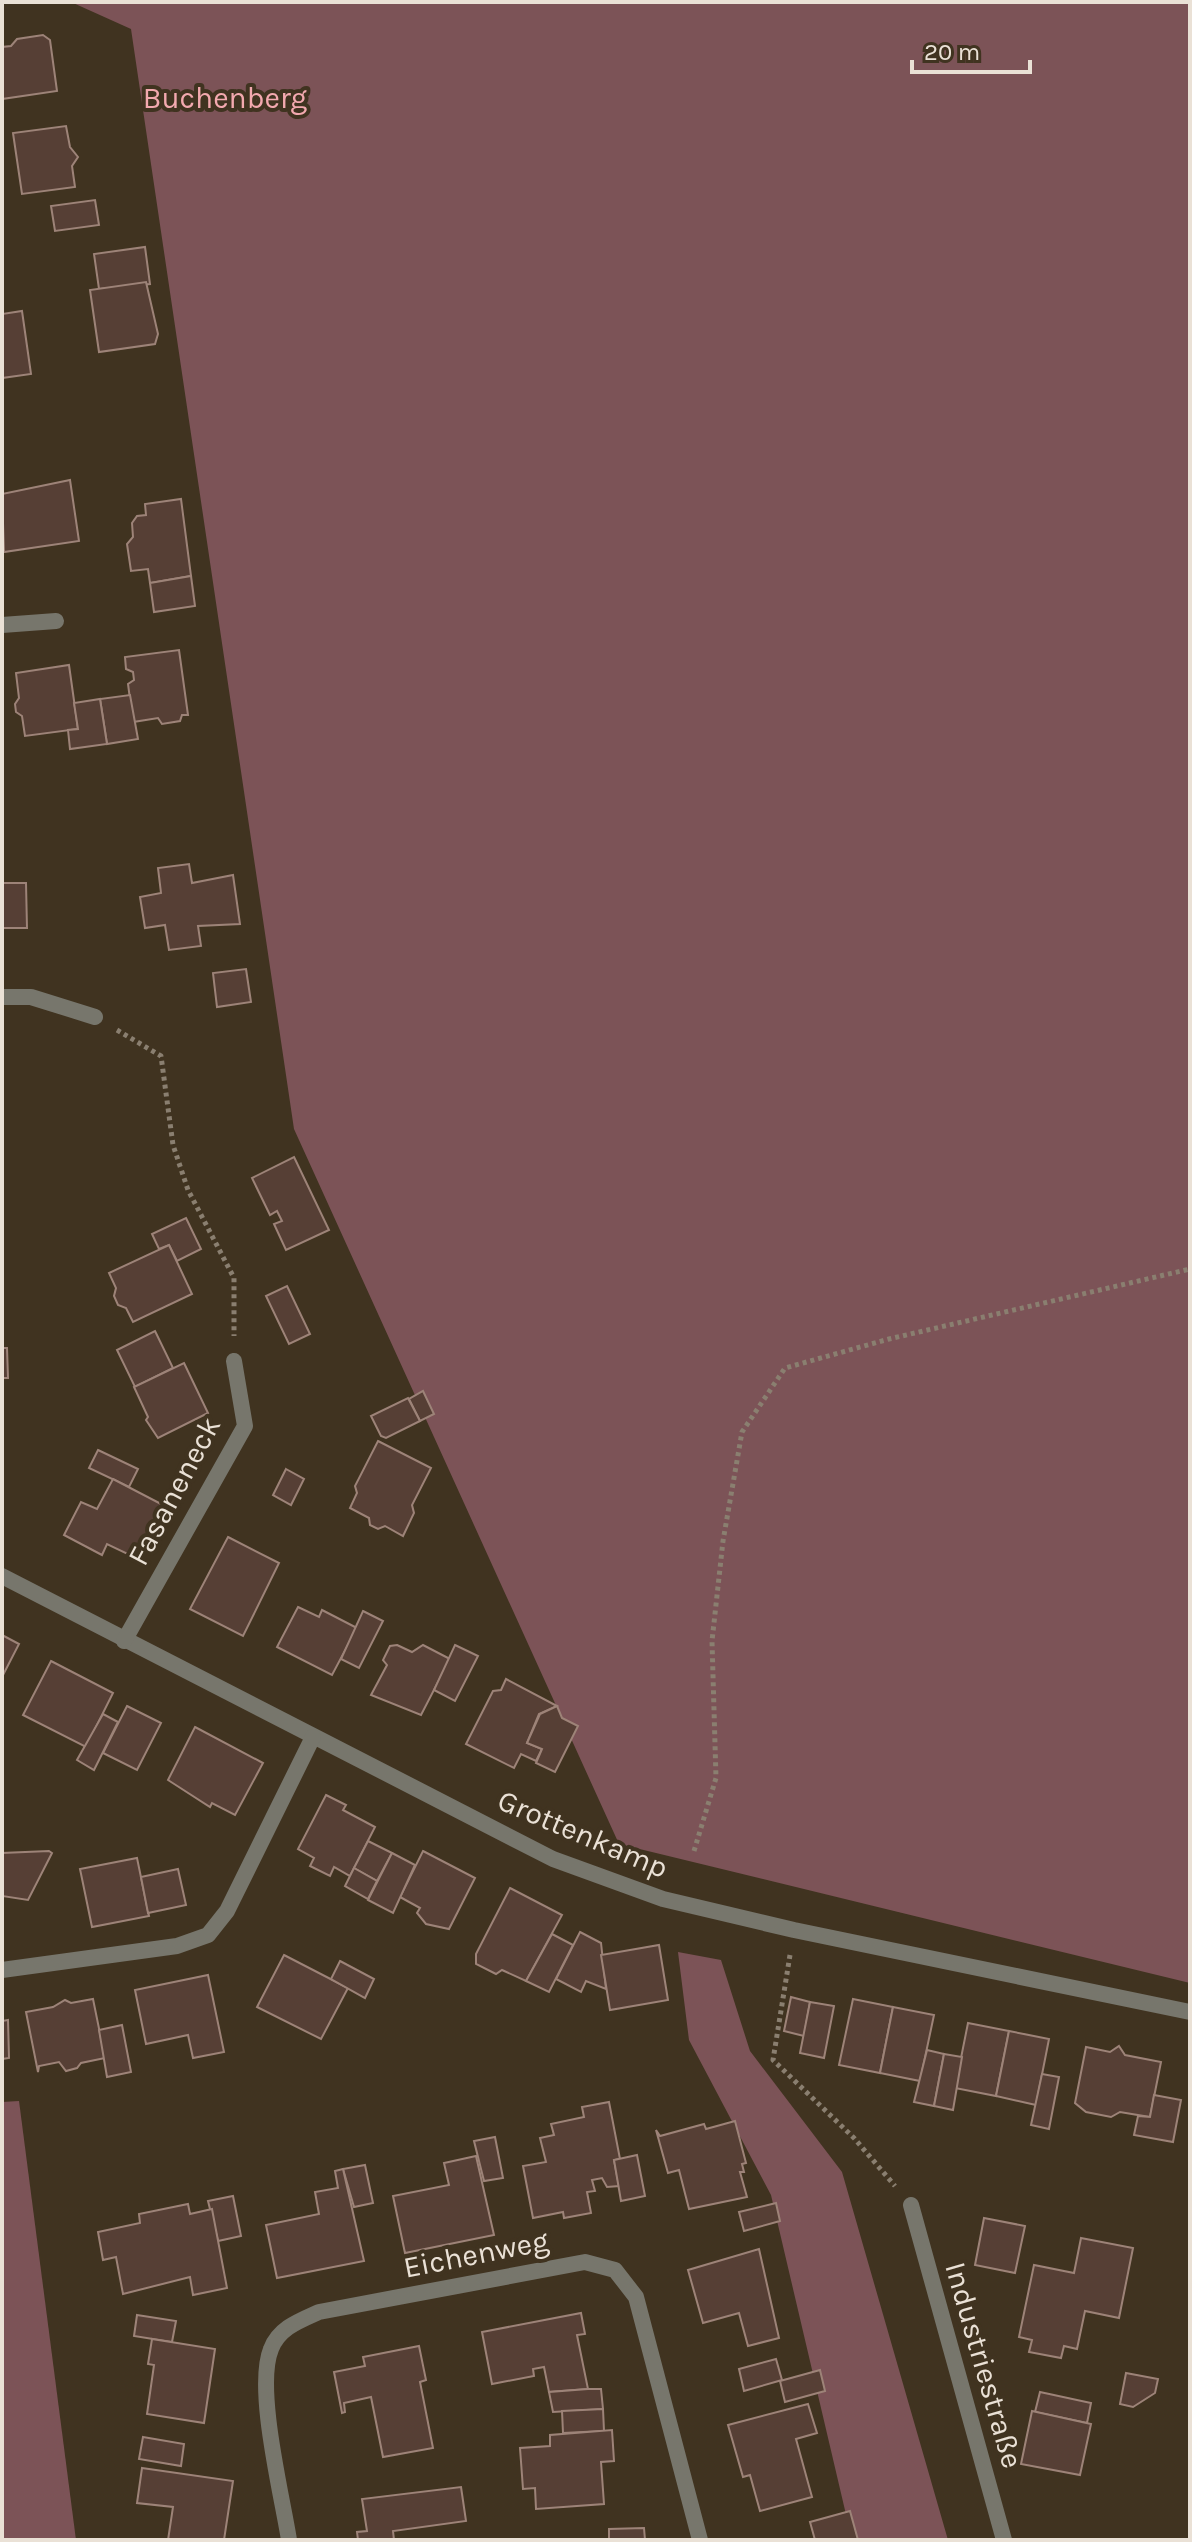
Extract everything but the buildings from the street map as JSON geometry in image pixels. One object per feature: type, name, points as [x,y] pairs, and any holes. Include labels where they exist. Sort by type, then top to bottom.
[{"type":"street","points":[[2,625],[56,621]]},
{"type":"street","points":[[2,997],[31,997],[95,1017]]},
{"type":"street","name":"Fasaneneck","points":[[124,1641],[245,1426],[234,1361]]},
{"type":"street","name":"Grottenkamp","points":[[2,1576],[553,1859],[663,1899],[794,1930],[1190,2012]]},
{"type":"street","points":[[2,1970],[177,1946],[208,1935],[227,1911],[313,1737]]},
{"type":"street","name":"Industriestraße","points":[[911,2205],[1004,2540]]},
{"type":"street","name":"Eichenweg","points":[[289,2540],[264,2377],[271,2347],[290,2325],[319,2312],[585,2262],[615,2270],[636,2297],[700,2540]]},
{"type":"path","points":[[95,1017],[161,1056],[173,1145],[188,1190],[234,1278],[234,1361]]},
{"type":"path","points":[[694,1851],[716,1778],[712,1641],[723,1541],[742,1432],[785,1368],[889,1339],[1190,1269]]},
{"type":"path","points":[[794,1930],[773,2060],[854,2138],[911,2205]]},
{"type":"green space","name":"Buchenberg","points":[[71,2],[1190,2],[1190,1983],[619,1844],[294,1129],[131,29]]},
{"type":"green space","points":[[678,1952],[721,1960],[750,2051],[842,2172],[948,2540],[852,2540],[771,2195],[689,2040]]},
{"type":"green space","points":[[19,2101],[76,2540],[2,2540],[2,2102]]}]
